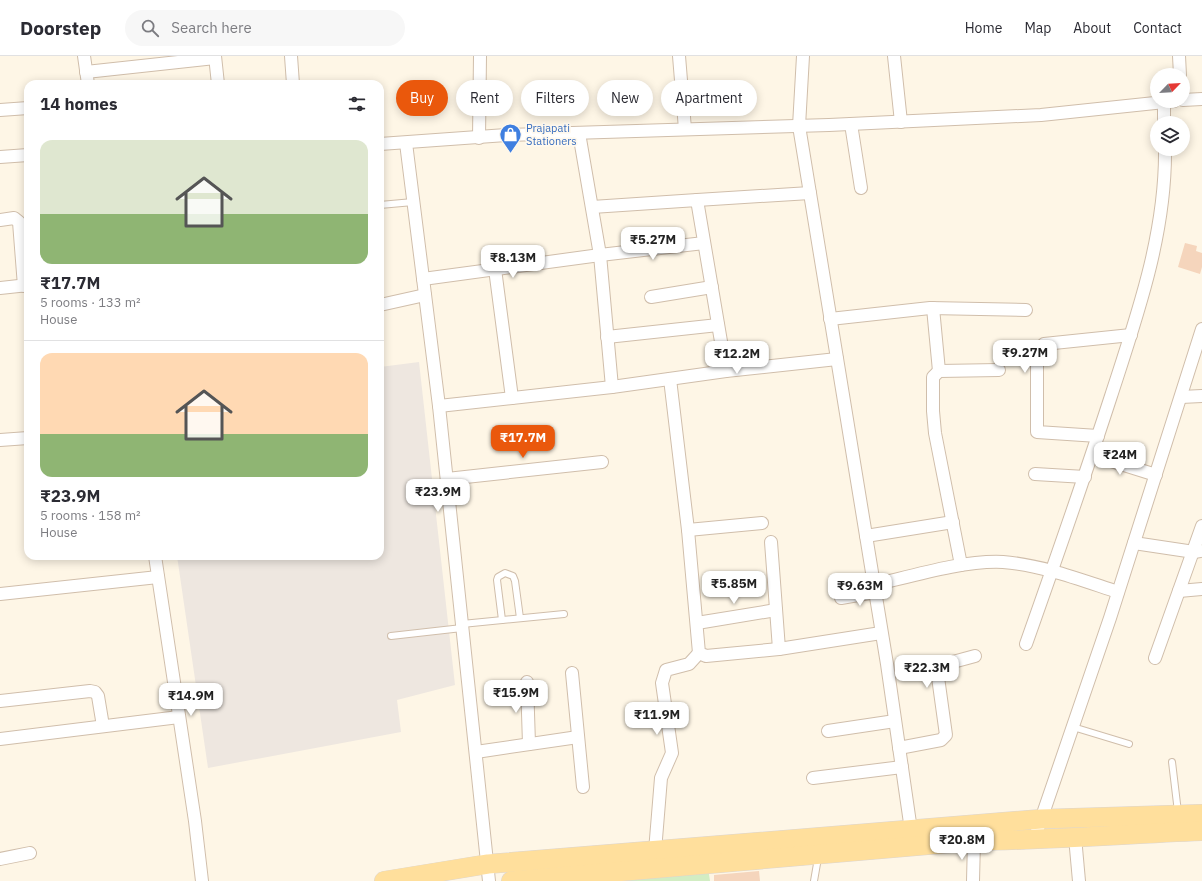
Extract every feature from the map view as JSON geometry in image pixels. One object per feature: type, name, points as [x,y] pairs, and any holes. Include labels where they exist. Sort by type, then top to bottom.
[{"type":"main road","points":[[511,881],[684,857],[911,830],[1041,819],[1202,814]]},
{"type":"main road","points":[[384,881],[488,872],[654,851],[684,857],[818,854],[974,841],[1034,840],[1075,836],[1202,831]]},
{"type":"street","points":[[84,56],[87,80]]},
{"type":"street","points":[[291,56],[293,80]]},
{"type":"street","points":[[479,138],[480,56]]},
{"type":"street","points":[[679,56],[685,129]]},
{"type":"street","points":[[803,56],[799,126],[882,633],[911,830]]},
{"type":"street","points":[[894,56],[901,122]]},
{"type":"street","points":[[1179,56],[1180,68]]},
{"type":"street","points":[[86,72],[215,57],[218,80]]},
{"type":"street","points":[[1190,100],[1202,100]]},
{"type":"street","points":[[384,144],[579,133],[799,126],[1041,115],[1150,103]]},
{"type":"street","points":[[0,110],[24,108]]},
{"type":"street","points":[[850,124],[861,188]]},
{"type":"street","points":[[579,133],[600,255],[612,387]]},
{"type":"street","points":[[406,143],[439,406],[488,872]]},
{"type":"street","points":[[0,157],[24,155]]},
{"type":"street","points":[[1026,644],[1092,455],[1131,335],[1158,232],[1164,156]]},
{"type":"street","points":[[592,207],[810,193]]},
{"type":"street","points":[[697,200],[726,371]]},
{"type":"street","points":[[0,220],[14,218],[19,222],[24,267]]},
{"type":"street","points":[[423,279],[600,255],[704,243]]},
{"type":"street","points":[[495,269],[512,398]]},
{"type":"street","points":[[0,288],[24,285]]},
{"type":"street","points":[[651,297],[712,287]]},
{"type":"street","points":[[384,304],[425,294]]},
{"type":"street","points":[[830,319],[933,308],[1026,310]]},
{"type":"street","points":[[933,308],[939,371]]},
{"type":"street","points":[[607,337],[718,324]]},
{"type":"street","points":[[1034,840],[1118,592],[1202,330]]},
{"type":"street","points":[[1098,436],[1037,432],[1037,350],[1044,344],[1131,335]]},
{"type":"street","points":[[439,406],[612,387],[726,371],[837,359]]},
{"type":"street","points":[[961,565],[933,411],[933,377],[939,371],[999,370]]},
{"type":"street","points":[[654,851],[661,778],[672,753],[662,682],[666,670],[689,664],[699,653],[688,530],[670,379]]},
{"type":"street","points":[[1181,397],[1202,396]]},
{"type":"street","points":[[0,440],[24,438]]},
{"type":"street","points":[[1092,455],[1156,475]]},
{"type":"street","points":[[447,479],[602,462]]},
{"type":"street","points":[[1035,474],[1084,477]]},
{"type":"street","points":[[866,536],[953,522]]},
{"type":"street","points":[[688,530],[762,523]]},
{"type":"street","points":[[1155,658],[1179,591],[1198,551],[1202,526]]},
{"type":"street","points":[[771,542],[779,649]]},
{"type":"street","points":[[1134,543],[1198,551]]},
{"type":"street","points":[[156,560],[202,881]]},
{"type":"street","points":[[841,598],[961,565],[1003,562],[1052,571],[1118,592]]},
{"type":"street","points":[[0,594],[158,577]]},
{"type":"street","points":[[1179,591],[1202,589]]},
{"type":"street","points":[[696,623],[776,610]]},
{"type":"street","points":[[699,653],[702,656],[706,656],[779,649],[882,633]]},
{"type":"street","points":[[899,748],[945,738],[946,735],[937,670],[938,666],[974,656]]},
{"type":"street","points":[[572,673],[583,787]]},
{"type":"street","points":[[526,682],[529,744]]},
{"type":"street","points":[[0,701],[90,691],[95,692],[98,696],[103,726]]},
{"type":"street","points":[[0,739],[178,717]]},
{"type":"street","points":[[828,731],[895,721]]},
{"type":"street","points":[[476,752],[578,737]]},
{"type":"street","points":[[813,778],[902,767]]},
{"type":"street","points":[[1075,836],[1079,881]]},
{"type":"street","points":[[973,881],[974,841]]},
{"type":"street","points":[[0,859],[30,853]]},
{"type":"lane","points":[[384,204],[413,202]]},
{"type":"lane","points":[[502,620],[497,580],[498,577],[505,573],[512,576],[515,581],[520,618]]},
{"type":"lane","points":[[391,636],[502,620],[564,614]]},
{"type":"lane","points":[[1073,727],[1129,744]]},
{"type":"lane","points":[[1172,762],[1179,815]]},
{"type":"lane","points":[[814,881],[818,854]]},
{"type":"shaded area","points":[[419,362],[455,685],[397,700],[401,732],[208,768],[178,560],[384,560],[384,366]]},
{"type":"green space","points":[[708,868],[710,881],[621,881]]},
{"type":"building","points":[[1185,243],[1197,246],[1196,251],[1202,253],[1202,267],[1200,274],[1178,267]]},
{"type":"building","points":[[759,871],[760,881],[714,881],[714,875]]},
{"type":"place","name":"Prajapati Stationers","points":[[510,154]]}]
